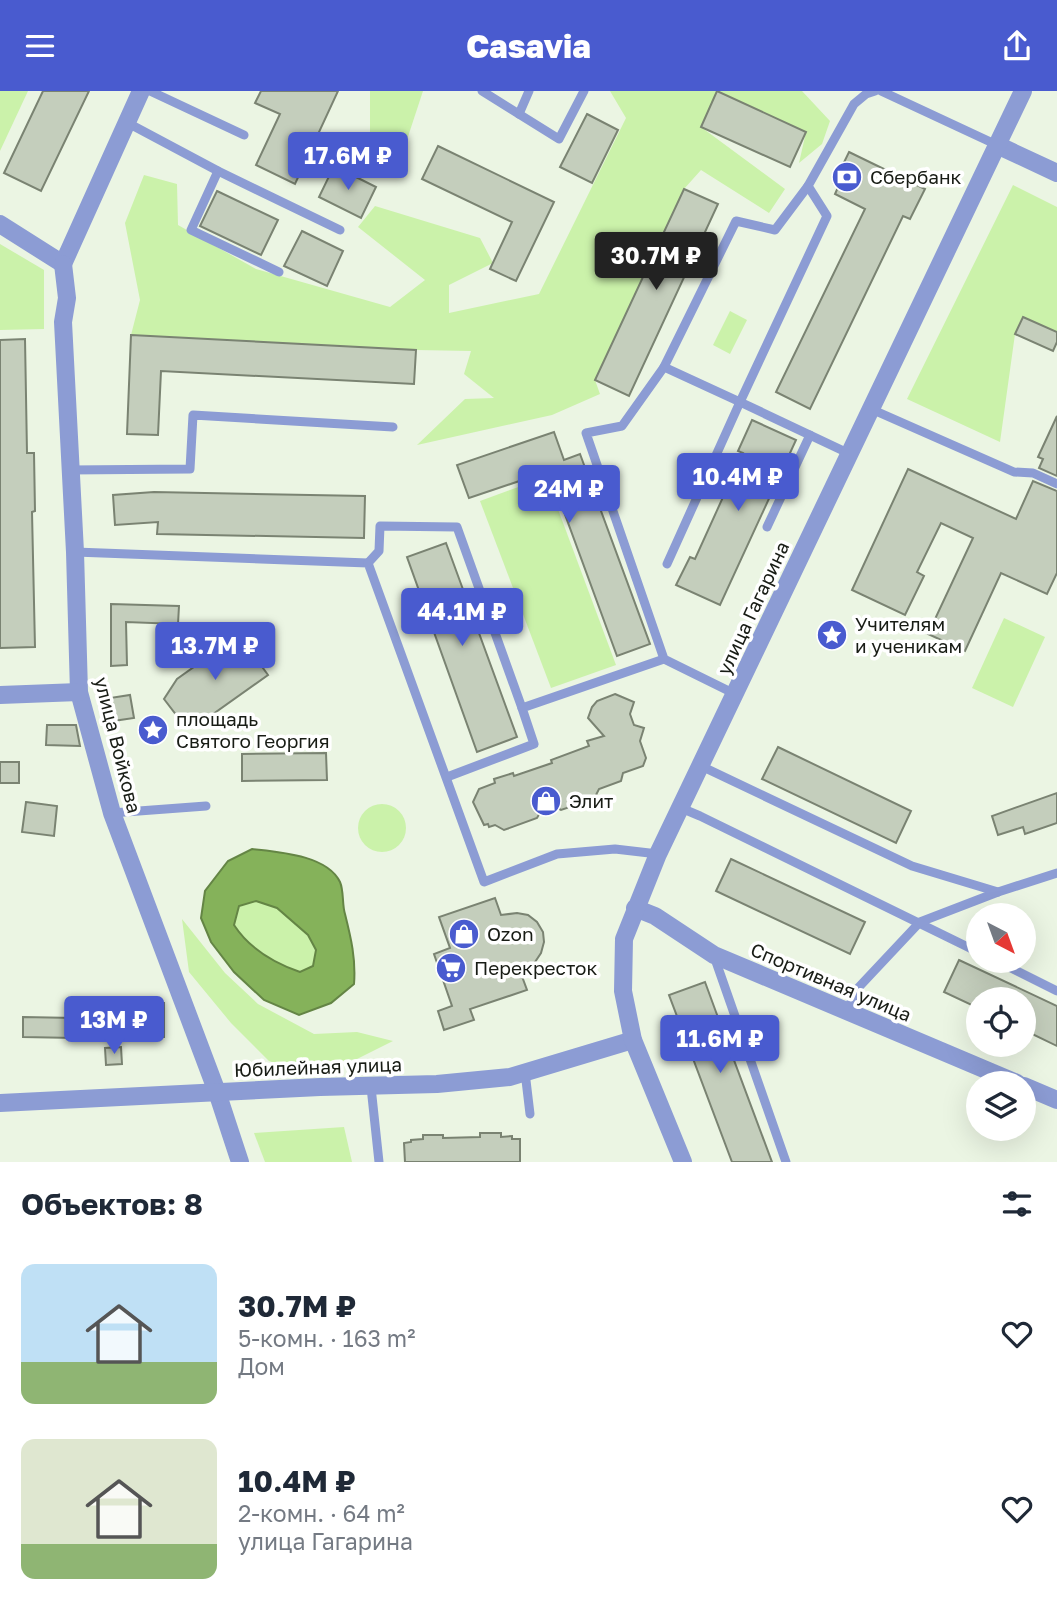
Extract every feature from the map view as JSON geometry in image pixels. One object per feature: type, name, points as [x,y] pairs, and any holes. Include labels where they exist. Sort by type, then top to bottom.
[{"type":"street","points":[[0,224],[63,264],[141,91]]},
{"type":"street","name":"улица Гагарина","points":[[683,1162],[633,1040],[623,991],[624,939],[659,854],[1023,91]]},
{"type":"street","points":[[997,145],[1057,173]]},
{"type":"street","name":"улица Войкова","points":[[63,264],[68,298],[63,322],[79,692],[112,813],[217,1093],[240,1162]]},
{"type":"street","points":[[0,695],[79,692]]},
{"type":"street","name":"Спортивная улица","points":[[635,908],[655,916],[714,955],[988,1071]]},
{"type":"street","name":"Юбилейная улица","points":[[0,1103],[371,1087],[498,1078],[633,1040]]},
{"type":"street","points":[[1036,1091],[1057,1100]]},
{"type":"lane","points":[[150,91],[244,135]]},
{"type":"lane","points":[[482,91],[559,139],[584,91]]},
{"type":"lane","points":[[519,114],[528,91]]},
{"type":"lane","points":[[735,694],[664,659],[586,433],[622,426],[664,367],[736,221],[775,230],[808,186],[854,104],[866,94],[875,91]]},
{"type":"lane","points":[[881,91],[997,145]]},
{"type":"lane","points":[[126,122],[218,171],[340,230]]},
{"type":"lane","points":[[218,171],[191,230],[279,272]]},
{"type":"lane","points":[[667,564],[827,216],[808,186]]},
{"type":"lane","points":[[664,367],[849,454]]},
{"type":"lane","points":[[872,409],[1014,472],[1033,473],[1057,484]]},
{"type":"lane","points":[[69,470],[190,469],[193,415],[393,427]]},
{"type":"lane","points":[[767,527],[810,435]]},
{"type":"lane","points":[[75,552],[368,563],[379,551],[380,526],[457,527],[534,744],[447,777]]},
{"type":"lane","points":[[368,563],[484,882],[557,854],[615,849],[659,854]]},
{"type":"lane","points":[[522,708],[664,659]]},
{"type":"lane","points":[[701,765],[912,866],[998,892]]},
{"type":"lane","points":[[112,813],[206,806]]},
{"type":"lane","points":[[681,808],[966,945]]},
{"type":"lane","points":[[846,1012],[858,988],[919,922],[1057,873]]},
{"type":"lane","points":[[714,955],[786,1162]]},
{"type":"lane","points":[[1021,973],[1057,991]]},
{"type":"lane","points":[[525,1072],[530,1114]]},
{"type":"lane","points":[[371,1087],[379,1162]]},
{"type":"shaded area","points":[[0,91],[28,91],[0,151]]},
{"type":"shaded area","points":[[370,91],[423,91],[399,164],[370,138]]},
{"type":"shaded area","points":[[610,91],[802,91],[830,121],[822,144],[799,163],[806,132],[701,127],[785,189],[769,213],[701,170],[684,189],[595,380],[600,394],[552,415],[417,445],[465,399],[494,398],[464,374],[471,351],[131,335],[140,300],[125,223],[144,175],[177,184],[178,225],[256,269],[390,307],[425,280],[358,227],[375,206],[480,238],[493,263],[449,285],[449,313],[539,294],[626,118]]},
{"type":"shaded area","points":[[1013,185],[1057,207],[1057,332],[1022,317],[1015,334],[1000,442],[907,399]]},
{"type":"shaded area","points":[[0,244],[44,270],[44,329],[0,330]]},
{"type":"shaded area","points":[[730,311],[747,320],[730,354],[713,345]]},
{"type":"shaded area","points":[[546,477],[616,665],[551,688],[480,501]]},
{"type":"shaded area","points":[[1004,618],[1045,637],[1013,707],[972,688]]},
{"type":"shaded area","points":[[382,804],[399,811],[406,828],[399,845],[382,852],[365,845],[358,828],[365,811]]},
{"type":"shaded area","points":[[252,849],[263,850],[313,860],[334,873],[342,890],[354,957],[354,984],[331,1003],[299,1015],[264,1000],[234,972],[211,942],[201,918],[205,891],[228,861]],"holes":[[[256,901],[277,908],[308,935],[316,950],[313,966],[300,972],[281,964],[255,948],[234,925],[239,906]]]},
{"type":"shaded area","points":[[256,901],[277,907],[308,935],[316,950],[313,966],[300,972],[263,954],[247,941],[234,925],[239,905]]},
{"type":"shaded area","points":[[182,919],[225,973],[258,1004],[314,1034],[357,1032],[393,1041],[357,1059],[289,1068],[269,1061],[231,1023],[189,972]]},
{"type":"shaded area","points":[[344,1127],[352,1162],[265,1162],[254,1133]]},
{"type":"building","points":[[43,91],[89,91],[41,191],[4,173]]},
{"type":"building","points":[[261,91],[338,91],[295,184],[256,165],[280,114],[255,103]]},
{"type":"building","points":[[717,91],[806,132],[790,167],[701,127]]},
{"type":"building","points":[[587,114],[618,130],[592,183],[560,167]]},
{"type":"building","points":[[438,146],[554,202],[516,281],[490,269],[512,222],[422,179]]},
{"type":"building","points":[[849,152],[925,189],[910,219],[903,216],[810,409],[776,392],[865,209],[835,194],[839,185],[834,183]]},
{"type":"building","points":[[334,166],[376,187],[361,218],[319,197]]},
{"type":"building","points":[[684,189],[718,204],[629,396],[595,380]]},
{"type":"building","points":[[217,191],[278,220],[261,255],[200,226]]},
{"type":"building","points":[[302,231],[343,251],[327,286],[284,266]]},
{"type":"building","points":[[1023,317],[1057,332],[1053,351],[1015,334]]},
{"type":"building","points":[[131,335],[416,350],[414,384],[161,371],[158,435],[127,434]]},
{"type":"building","points":[[25,339],[27,453],[34,453],[35,511],[32,512],[35,647],[0,648],[0,340]]},
{"type":"building","points":[[1057,416],[1057,476],[1039,468],[1043,459],[1038,457]]},
{"type":"building","points":[[752,420],[796,440],[720,605],[676,585],[690,557],[695,559],[743,453],[738,451]]},
{"type":"building","points":[[554,432],[564,460],[580,454],[650,644],[617,656],[549,471],[469,498],[457,465]]},
{"type":"building","points":[[908,469],[1016,519],[1033,481],[1057,491],[1057,573],[1047,594],[1001,573],[965,651],[928,634],[973,538],[941,523],[917,572],[924,576],[905,615],[852,590]]},
{"type":"building","points":[[154,492],[365,496],[364,538],[157,534],[158,522],[115,525],[113,495]]},
{"type":"building","points":[[446,543],[517,737],[477,752],[407,557]]},
{"type":"building","points":[[111,604],[179,606],[178,624],[126,622],[127,665],[111,666]]},
{"type":"building","points":[[239,635],[268,675],[206,719],[184,725],[164,699],[177,679]]},
{"type":"building","points":[[615,694],[634,702],[630,714],[634,725],[644,728],[640,741],[646,758],[643,766],[623,773],[621,781],[599,789],[594,799],[561,810],[546,802],[537,818],[504,830],[495,825],[484,825],[473,802],[479,789],[495,783],[494,779],[513,773],[514,776],[552,763],[551,760],[589,746],[587,741],[604,736],[588,718],[597,701]]},
{"type":"building","points":[[130,695],[134,718],[113,721],[110,698]]},
{"type":"building","points":[[47,725],[76,725],[80,746],[46,745]]},
{"type":"building","points":[[778,747],[911,811],[896,843],[762,779]]},
{"type":"building","points":[[326,753],[327,780],[242,781],[242,754]]},
{"type":"building","points":[[0,762],[19,762],[19,783],[0,783]]},
{"type":"building","points":[[1057,793],[1057,823],[1025,834],[1023,827],[998,835],[992,816]]},
{"type":"building","points":[[26,802],[57,806],[54,836],[22,832]]},
{"type":"building","points":[[731,859],[865,922],[850,954],[716,891]]},
{"type":"building","points":[[495,898],[501,915],[528,915],[537,922],[543,932],[541,953],[535,962],[520,971],[527,990],[470,1009],[474,1020],[444,1030],[438,1011],[452,1006],[434,954],[450,948],[439,917]]},
{"type":"building","points":[[959,960],[966,963],[966,973],[987,973],[1017,987],[966,987],[966,1002],[944,992]]},
{"type":"building","points":[[705,982],[772,1162],[732,1162],[669,995]]},
{"type":"building","points":[[1036,996],[1057,1006],[1057,1046],[1036,1036]]},
{"type":"building","points":[[134,1003],[164,1003],[164,1037],[134,1037]]},
{"type":"building","points":[[23,1017],[75,1018],[75,1038],[23,1037]]},
{"type":"building","points":[[121,1047],[122,1064],[106,1065],[105,1048]]},
{"type":"building","points":[[480,1133],[501,1133],[501,1137],[512,1136],[512,1139],[520,1139],[520,1162],[405,1162],[404,1143],[423,1139],[423,1135],[443,1135],[443,1138],[480,1137]]},
{"type":"place","name":"Сбербанк","points":[[847,177]]},
{"type":"place","name":"Учителям и ученикам","points":[[832,635]]},
{"type":"place","name":"площадь Святого Георгия","points":[[153,730]]},
{"type":"place","name":"Элит","points":[[546,801]]},
{"type":"place","name":"Ozon","points":[[464,934]]},
{"type":"place","name":"Перекресток","points":[[451,968]]}]
